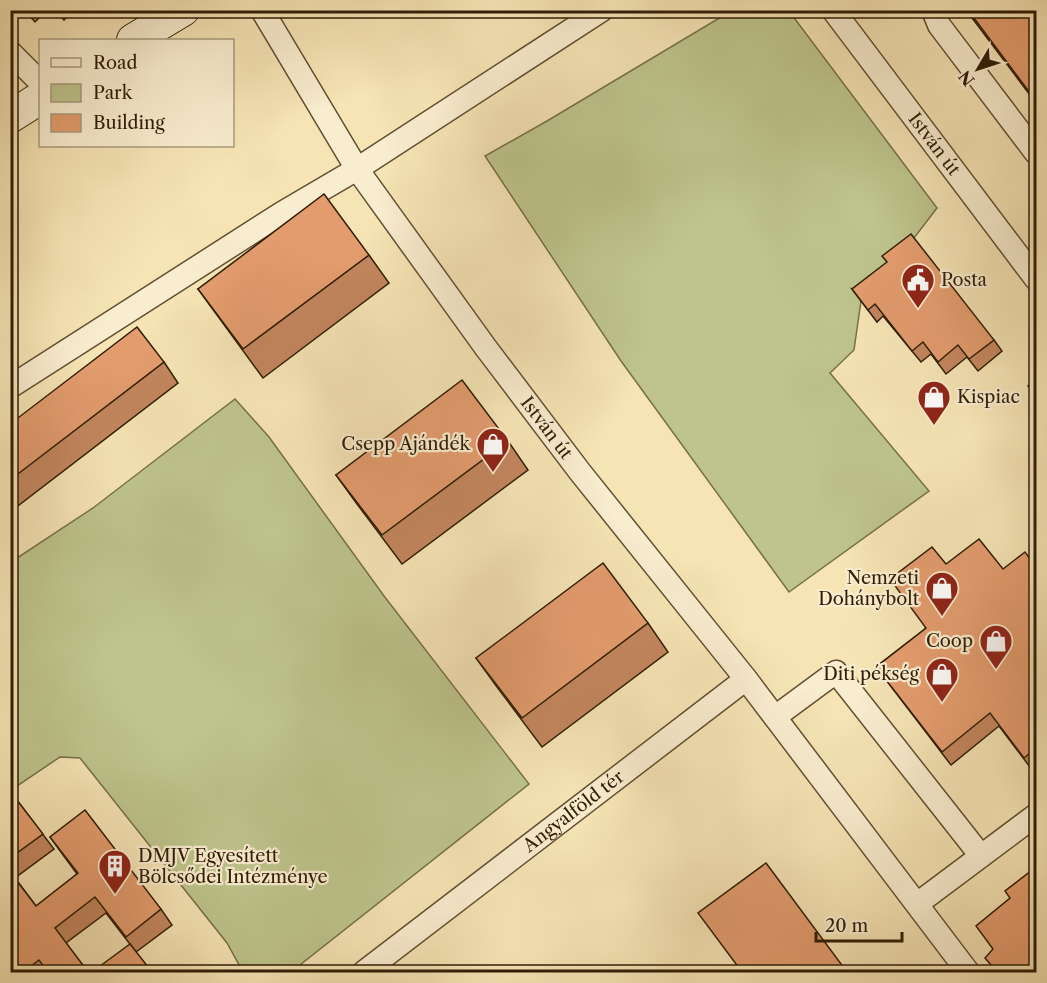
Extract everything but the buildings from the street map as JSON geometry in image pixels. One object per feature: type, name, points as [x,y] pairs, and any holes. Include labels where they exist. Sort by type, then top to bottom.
[{"type":"street","points":[[135,39],[183,10]]},
{"type":"street","name":"István út","points":[[262,10],[357,169],[486,348],[580,472],[746,678]]},
{"type":"street","points":[[10,387],[282,213],[357,169],[602,10]]},
{"type":"street","name":"István út","points":[[833,10],[1036,279]]},
{"type":"street","points":[[933,10],[939,25],[1036,153]]},
{"type":"street","points":[[10,52],[39,81]]},
{"type":"street","points":[[10,117],[39,99]]},
{"type":"street","points":[[775,717],[836,672],[981,856]]},
{"type":"street","points":[[746,678],[968,972]]},
{"type":"street","name":"Angyalföld tér","points":[[364,972],[746,678]]},
{"type":"street","points":[[917,904],[1036,815]]},
{"type":"green space","points":[[731,11],[789,11],[937,208],[891,268],[861,301],[854,350],[830,373],[929,491],[789,592],[621,361],[485,156]]},
{"type":"green space","points":[[235,399],[269,437],[384,596],[529,784],[291,972],[243,972],[227,943],[80,758],[60,757],[11,790],[11,562],[93,508]]},
{"type":"place","name":"Posta","points":[[918,309]]},
{"type":"place","name":"Kispiac","points":[[934,426]]},
{"type":"place","name":"Csepp Ajándék","points":[[493,473]]},
{"type":"place","name":"Nemzeti Dohánybolt","points":[[942,617]]},
{"type":"place","name":"Coop","points":[[996,670]]},
{"type":"place","name":"Diti pékség","points":[[942,703]]},
{"type":"place","name":"DMJV Egyesített Bölcsődei Intézménye","points":[[115,895]]}]
